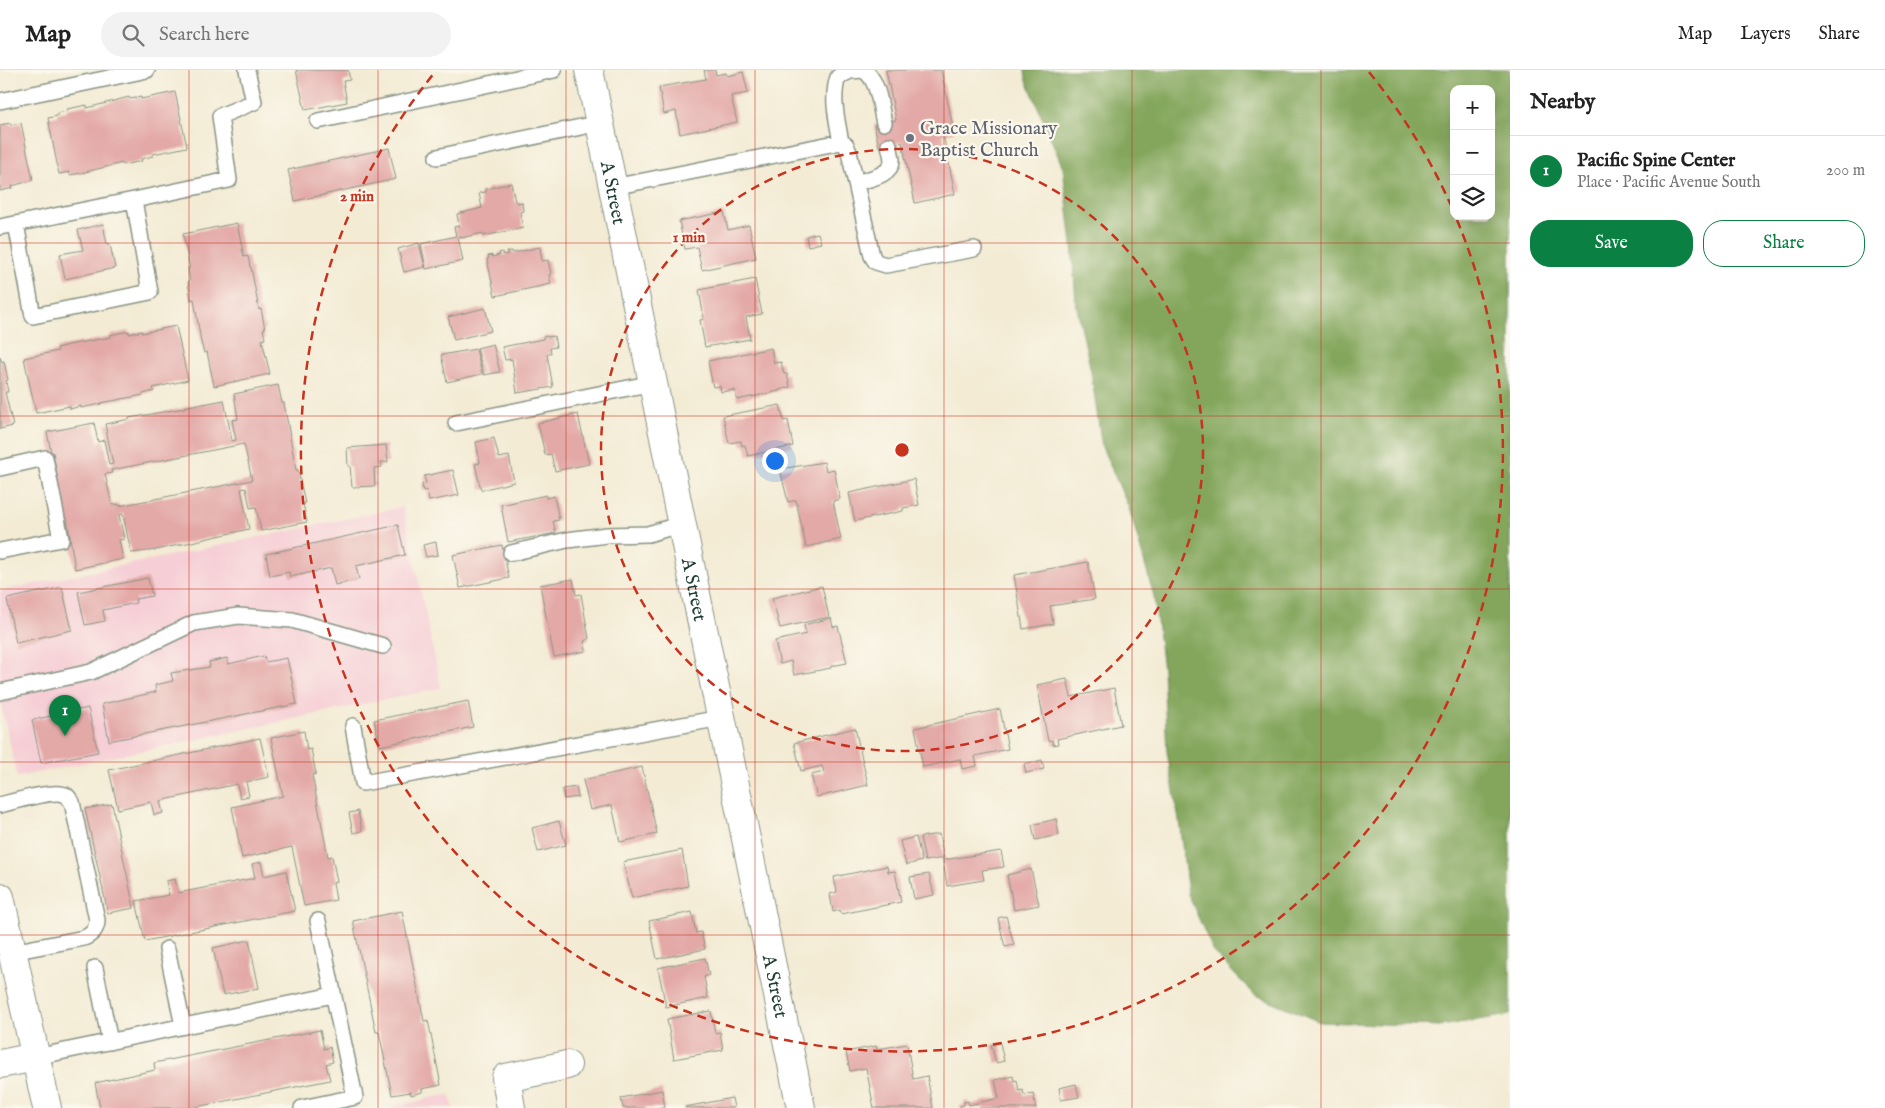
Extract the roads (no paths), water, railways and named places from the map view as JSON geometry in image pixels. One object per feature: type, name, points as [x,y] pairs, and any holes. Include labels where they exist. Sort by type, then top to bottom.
[{"type":"street","name":"A Street","points":[[589,70],[801,1108]]},
{"type":"street","points":[[0,896],[46,1108]]},
{"type":"street","points":[[0,1064],[36,1057]]},
{"type":"street","points":[[511,1108],[506,1078],[567,1064]]},
{"type":"lane","points":[[0,101],[147,70]]},
{"type":"lane","points":[[0,227],[229,180],[220,116],[254,102],[248,70]]},
{"type":"lane","points":[[318,121],[554,70]]},
{"type":"lane","points":[[884,123],[874,81],[869,73],[863,70],[850,71],[838,77],[834,89],[841,142],[849,152],[872,256],[876,262],[886,264],[974,249]]},
{"type":"lane","points":[[437,157],[600,123]]},
{"type":"lane","points":[[613,187],[841,142]]},
{"type":"lane","points":[[856,182],[881,175],[890,168],[892,162],[889,145]]},
{"type":"lane","points":[[16,224],[33,316],[150,292],[134,200]]},
{"type":"lane","points":[[456,423],[653,383]]},
{"type":"lane","points":[[0,468],[45,458],[61,539],[0,551]]},
{"type":"lane","points":[[511,553],[567,540],[608,535],[648,534],[682,524]]},
{"type":"lane","points":[[0,692],[91,672],[194,623],[238,616],[292,620],[384,646]]},
{"type":"lane","points":[[353,726],[363,783],[721,718]]},
{"type":"lane","points":[[0,805],[52,793],[61,793],[68,796],[72,802],[97,920],[97,927],[91,935],[84,938],[12,952]]},
{"type":"lane","points":[[302,1108],[355,1097],[318,921]]},
{"type":"lane","points":[[167,949],[183,1026]]},
{"type":"lane","points":[[95,968],[110,1042]]},
{"type":"lane","points":[[36,1057],[333,995]]},
{"type":"place","name":"Grace Missionary Baptist Church","points":[[910,138]]},
{"type":"place","name":"Pacific Spine Center","points":[[65,736]]}]
